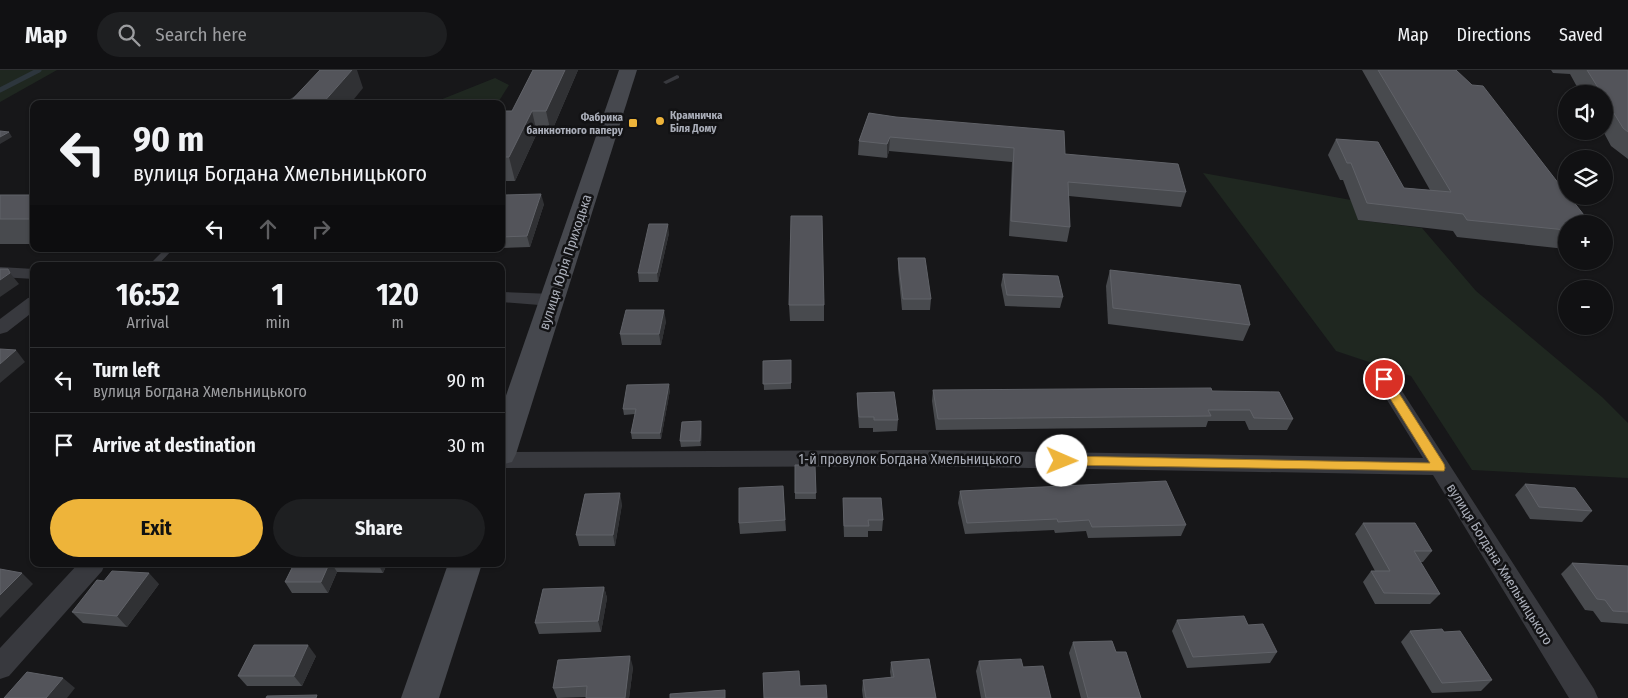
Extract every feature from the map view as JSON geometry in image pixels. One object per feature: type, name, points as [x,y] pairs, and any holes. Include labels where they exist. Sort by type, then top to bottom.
[{"type":"street","name":"вулиця Юрія Приходька","points":[[505,442],[628,70]]},
{"type":"street","points":[[0,272],[30,274]]},
{"type":"street","points":[[505,297],[552,300]]},
{"type":"street","points":[[0,328],[30,305]]},
{"type":"street","name":"вулиця Богдана Хмельницького","points":[[1384,379],[1584,698]]},
{"type":"street","name":"1-й провулок Богдана Хмельницького","points":[[505,460],[923,458],[1439,468]]},
{"type":"street","points":[[0,667],[90,567]]},
{"type":"street","points":[[420,698],[464,567]]},
{"type":"lane","points":[[666,82],[677,77]]},
{"type":"lane","points":[[291,100],[311,87]]},
{"type":"lane","points":[[156,262],[166,252]]},
{"type":"shaded area","points":[[0,70],[57,70],[0,102]]},
{"type":"shaded area","points":[[495,78],[509,85],[500,100],[440,100]]},
{"type":"shaded area","points":[[1203,173],[1351,200],[1358,220],[1422,228],[1476,291],[1602,397],[1628,423],[1628,478],[1472,470],[1411,376],[1336,351]]},
{"type":"building","points":[[320,70],[352,70],[326,100],[292,100]]},
{"type":"building","points":[[533,70],[565,70],[546,111],[532,111],[509,157],[505,157],[505,111],[512,111]]},
{"type":"building","points":[[1378,70],[1456,70],[1472,85],[1483,86],[1558,183],[1558,205],[1576,205],[1584,215],[1558,215],[1558,229],[1467,220],[1463,214],[1367,203],[1351,163],[1347,163],[1336,139],[1378,142],[1404,188],[1451,192]]},
{"type":"building","points":[[1587,70],[1628,70],[1628,132],[1623,128],[1613,112],[1613,85],[1596,85]]},
{"type":"building","points":[[869,113],[896,117],[1064,131],[1065,154],[1178,164],[1186,192],[1068,182],[1070,227],[1011,221],[1014,148],[890,137],[887,144],[859,141]]},
{"type":"building","points":[[0,131],[9,132],[0,137]]},
{"type":"building","points":[[541,194],[527,236],[505,237],[505,195]]},
{"type":"building","points":[[0,195],[30,195],[30,219],[0,219]]},
{"type":"building","points":[[791,216],[822,216],[824,305],[789,305]]},
{"type":"building","points":[[649,224],[668,224],[657,273],[638,273]]},
{"type":"building","points":[[898,258],[925,258],[931,299],[903,299]]},
{"type":"building","points":[[0,269],[8,269],[10,273],[0,280]]},
{"type":"building","points":[[1110,270],[1240,285],[1250,325],[1113,308]]},
{"type":"building","points":[[1003,274],[1058,276],[1063,297],[1007,295]]},
{"type":"building","points":[[626,310],[664,310],[659,334],[620,334]]},
{"type":"building","points":[[0,349],[16,350],[0,364]]},
{"type":"building","points":[[791,360],[791,383],[763,384],[763,361]]},
{"type":"building","points":[[669,384],[660,433],[631,433],[636,409],[623,409],[627,385]]},
{"type":"building","points":[[1211,388],[1212,391],[1279,392],[1293,419],[1254,418],[1250,410],[1208,410],[1211,416],[938,419],[933,390]]},
{"type":"building","points":[[894,392],[898,420],[874,420],[874,417],[859,417],[857,393]]},
{"type":"building","points":[[701,421],[700,441],[680,441],[682,422]]},
{"type":"building","points":[[795,465],[815,465],[816,493],[795,493]]},
{"type":"building","points":[[1166,481],[1186,525],[1092,527],[1089,520],[1058,522],[1057,519],[967,523],[960,491]]},
{"type":"building","points":[[1525,484],[1575,488],[1592,511],[1539,507]]},
{"type":"building","points":[[783,486],[785,520],[739,523],[739,488]]},
{"type":"building","points":[[620,493],[613,535],[576,535],[585,494]]},
{"type":"building","points":[[843,498],[881,498],[883,520],[868,520],[869,526],[844,526]]},
{"type":"building","points":[[1363,523],[1415,523],[1432,551],[1414,551],[1440,594],[1384,593],[1371,571],[1390,571]]},
{"type":"building","points":[[1572,563],[1628,566],[1628,612],[1613,611],[1605,600],[1597,599]]},
{"type":"building","points":[[292,567],[328,567],[321,582],[285,582]]},
{"type":"building","points":[[0,569],[22,573],[0,595]]},
{"type":"building","points":[[112,571],[149,573],[117,616],[72,612],[97,580],[104,581]]},
{"type":"building","points":[[604,587],[598,621],[535,623],[543,589]]},
{"type":"building","points":[[1244,616],[1248,625],[1263,624],[1277,652],[1193,657],[1177,620]]},
{"type":"building","points":[[1442,629],[1444,632],[1460,631],[1492,680],[1442,683],[1410,631]]},
{"type":"building","points":[[1112,641],[1116,652],[1126,652],[1141,698],[1088,698],[1073,642]]},
{"type":"building","points":[[254,645],[308,645],[294,676],[238,676]]},
{"type":"building","points":[[630,656],[625,698],[586,698],[587,686],[553,688],[558,660]]},
{"type":"building","points":[[929,659],[936,698],[866,698],[863,680],[894,677],[891,662]]},
{"type":"building","points":[[1021,659],[1023,667],[1043,666],[1051,698],[986,698],[979,661]]},
{"type":"building","points":[[799,671],[800,686],[826,685],[827,698],[764,698],[763,673]]},
{"type":"building","points":[[27,672],[63,678],[46,698],[4,698]]},
{"type":"building","points":[[725,690],[725,698],[670,698],[670,694]]},
{"type":"building","points":[[317,695],[316,698],[266,698],[267,696]]},
{"type":"waterway","points":[[0,90],[39,70]]},
{"type":"place","name":"Крамничка Біля Дому","points":[[660,121]]},
{"type":"place","name":"Фабрика банкнотного паперу","points":[[633,123]]},
{"type":"route","points":[[1062,461],[1439,468],[1384,379]]}]
